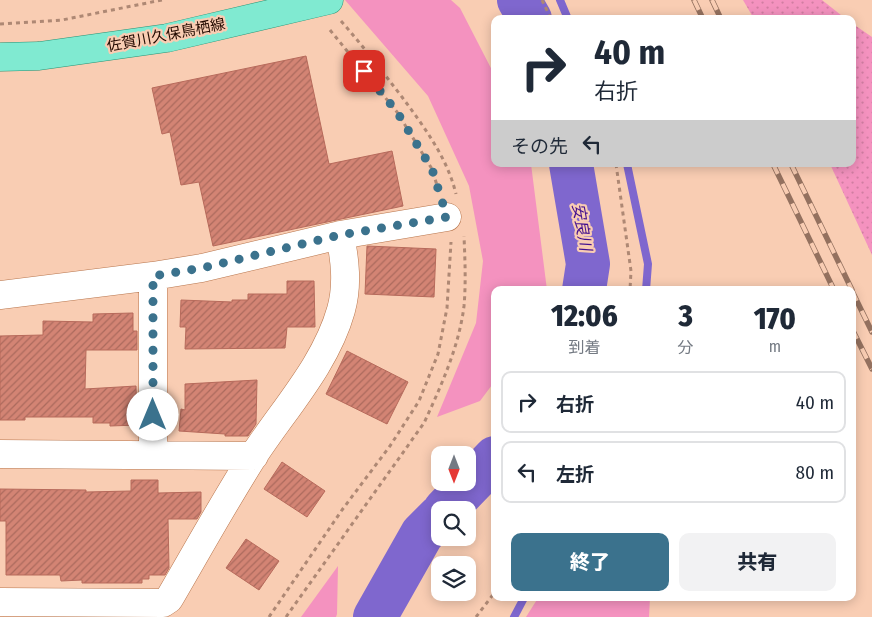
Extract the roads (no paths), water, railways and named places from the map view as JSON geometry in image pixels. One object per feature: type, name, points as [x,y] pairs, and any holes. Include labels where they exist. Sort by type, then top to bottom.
[{"type":"main road","name":"佐賀川久保鳥栖線","points":[[0,57],[39,56],[168,38],[335,11]]},
{"type":"street","points":[[0,295],[202,268],[340,235],[456,217]]},
{"type":"street","points":[[0,602],[63,610],[163,603],[169,599],[254,456],[320,360],[330,342],[346,290],[345,258],[340,235]]},
{"type":"street","points":[[153,276],[153,455]]},
{"type":"street","points":[[0,454],[254,456]]},
{"type":"waterway","name":"安良川","points":[[519,0],[528,15]]},
{"type":"waterway","points":[[560,0],[566,15]]},
{"type":"waterway","name":"安良川","points":[[572,167],[588,264],[585,286]]},
{"type":"waterway","points":[[628,167],[648,264],[646,286]]},
{"type":"waterway","name":"安良川","points":[[454,501],[491,462]]},
{"type":"waterway","name":"安良川","points":[[375,617],[422,534],[431,525]]},
{"type":"waterway","points":[[514,617],[522,601]]},
{"type":"railway","points":[[694,0],[701,15]]},
{"type":"railway","points":[[712,0],[719,15]]},
{"type":"railway","points":[[774,167],[832,286]]},
{"type":"railway","points":[[792,167],[850,286]]},
{"type":"railway","points":[[856,299],[872,332]]},
{"type":"railway","points":[[856,337],[872,369]]}]
